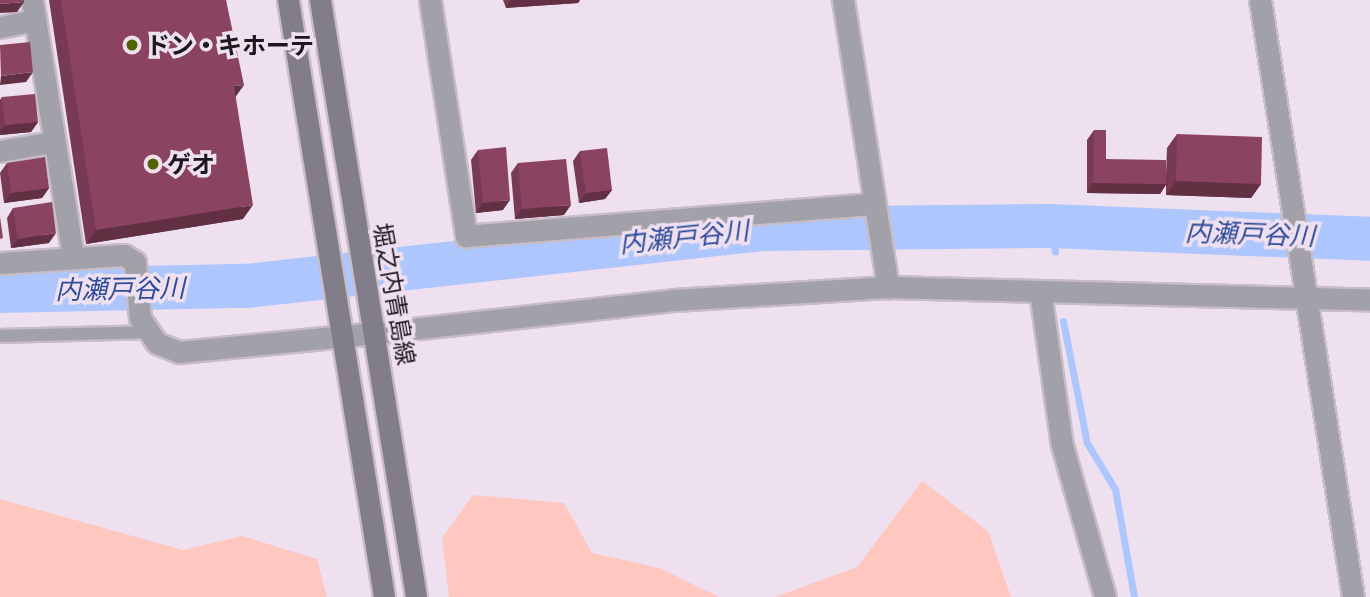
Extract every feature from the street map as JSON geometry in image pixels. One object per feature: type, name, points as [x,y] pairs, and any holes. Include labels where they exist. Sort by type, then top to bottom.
[{"type":"main road","points":[[288,0],[326,253],[384,597]]},
{"type":"main road","name":"堀之内青島線","points":[[320,0],[359,248],[376,333],[416,597]]},
{"type":"street","points":[[430,0],[466,236],[874,204]]},
{"type":"street","points":[[843,0],[888,287]]},
{"type":"street","points":[[1260,0],[1353,597]]},
{"type":"street","points":[[0,27],[33,10],[72,256]]},
{"type":"street","points":[[0,151],[52,142]]},
{"type":"street","points":[[0,263],[72,256],[124,256],[135,262],[145,325],[157,344],[179,352],[674,300],[888,287],[1370,300]]},
{"type":"street","points":[[1040,291],[1062,445],[1105,597]]},
{"type":"lane","points":[[0,336],[145,325]]},
{"type":"shaded area","points":[[922,481],[988,531],[1011,597],[775,597],[857,567]]},
{"type":"shaded area","points":[[473,495],[564,503],[592,553],[660,568],[719,597],[449,597],[442,538]]},
{"type":"shaded area","points":[[0,499],[183,550],[242,536],[317,559],[327,597],[0,597]]},
{"type":"building","points":[[0,0],[24,0],[24,2],[0,4]]},
{"type":"building","points":[[61,0],[226,0],[244,85],[234,86],[253,205],[96,230]]},
{"type":"building","points":[[30,42],[33,72],[1,76],[0,45]]},
{"type":"building","points":[[35,94],[38,122],[5,125],[2,97]]},
{"type":"building","points":[[1094,130],[1106,130],[1106,159],[1166,160],[1166,184],[1093,183]]},
{"type":"building","points":[[1177,134],[1262,137],[1261,184],[1176,181]]},
{"type":"building","points":[[506,147],[510,200],[483,203],[478,150]]},
{"type":"building","points":[[607,148],[612,190],[586,193],[580,151]]},
{"type":"building","points":[[45,157],[49,188],[11,193],[7,163]]},
{"type":"building","points":[[566,159],[571,205],[522,209],[518,163]]},
{"type":"building","points":[[52,202],[56,233],[18,239],[13,208]]},
{"type":"building","points":[[0,217],[3,238],[0,239]]},
{"type":"waterway","points":[[1050,226],[1055,252]]},
{"type":"waterway","name":"内瀬戸谷川","points":[[0,291],[246,286],[762,229],[1050,226],[1370,239]]},
{"type":"waterway","points":[[1063,321],[1087,443],[1115,489],[1134,597]]},
{"type":"place","name":"ドン・キホーテ","points":[[132,45]]},
{"type":"place","name":"ゲオ","points":[[153,164]]}]
